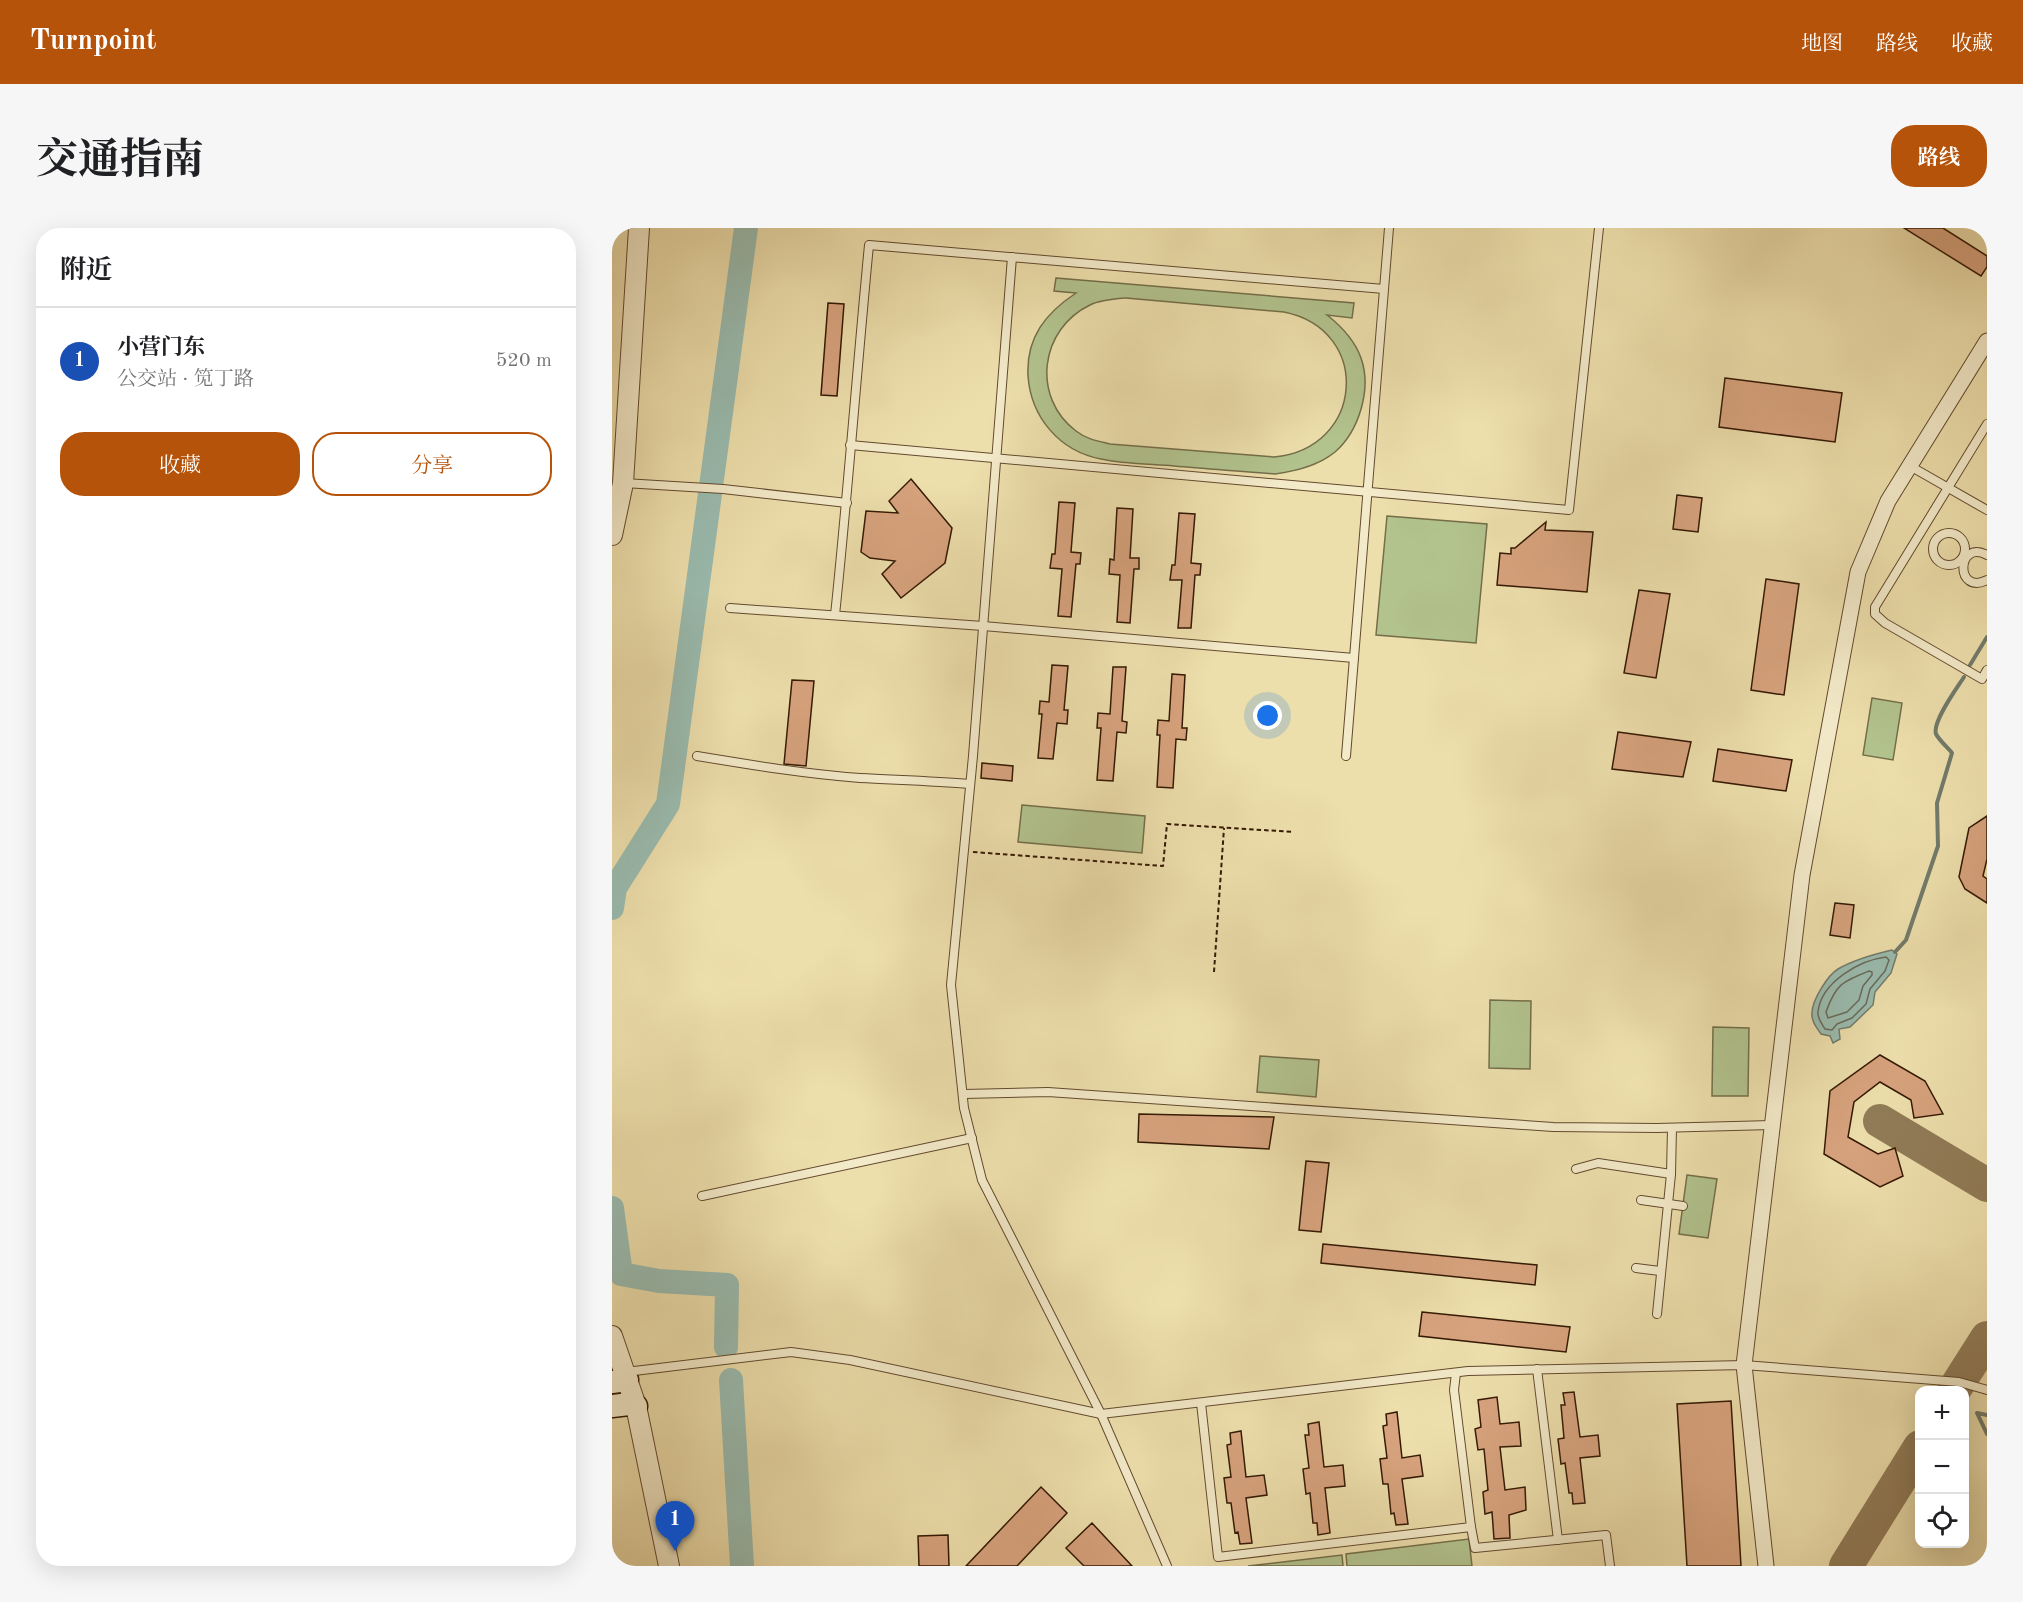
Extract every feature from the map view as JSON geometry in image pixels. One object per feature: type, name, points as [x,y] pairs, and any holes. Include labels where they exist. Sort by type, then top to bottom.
[{"type":"main road","points":[[612,1406],[629,1404],[636,1406]]},
{"type":"street","points":[[612,535],[623,483],[639,228]]},
{"type":"street","points":[[1766,1566],[1744,1365],[1803,875],[1858,572],[1888,501],[1987,341]]},
{"type":"street","points":[[612,1336],[621,1378],[636,1406],[669,1566]]},
{"type":"lane","points":[[1346,756],[1389,228]]},
{"type":"lane","points":[[850,445],[1569,510],[1599,228]]},
{"type":"lane","points":[[835,615],[869,244],[1384,289]]},
{"type":"lane","points":[[1012,257],[970,784],[951,985],[963,1094],[982,1180],[1101,1414],[1167,1566]]},
{"type":"lane","points":[[1987,424],[1875,608],[1875,614],[1885,623],[1984,680],[1987,670]]},
{"type":"lane","points":[[1910,466],[1987,510]]},
{"type":"lane","points":[[623,483],[717,489],[847,503]]},
{"type":"lane","points":[[1922,532],[1935,540]]},
{"type":"lane","points":[[1987,555],[1979,552],[1964,558],[1949,564],[1940,562],[1933,549],[1935,540],[1948,533],[1957,535],[1963,543],[1964,558],[1963,570],[1968,579],[1978,583],[1987,579]]},
{"type":"lane","points":[[730,608],[983,626],[1354,658]]},
{"type":"lane","points":[[697,756],[777,769],[970,784]]},
{"type":"lane","points":[[963,1094],[1048,1092],[1553,1127],[1672,1128],[1772,1125]]},
{"type":"lane","points":[[1657,1314],[1671,1174],[1672,1128]]},
{"type":"lane","points":[[702,1196],[972,1138]]},
{"type":"lane","points":[[1576,1169],[1598,1163],[1671,1174]]},
{"type":"lane","points":[[1641,1200],[1683,1206]]},
{"type":"lane","points":[[1636,1268],[1660,1271]]},
{"type":"lane","points":[[621,1378],[791,1353],[850,1360],[1101,1414],[1456,1373],[1537,1369],[1744,1365],[1959,1382],[1987,1390]]},
{"type":"lane","points":[[1537,1369],[1558,1540]]},
{"type":"lane","points":[[1456,1373],[1454,1390],[1475,1548],[1606,1535],[1610,1566]]},
{"type":"lane","points":[[1201,1403],[1218,1557],[1471,1527]]},
{"type":"path","points":[[964,851],[1163,866],[1167,824],[1294,832]]},
{"type":"path","points":[[1214,972],[1224,828]]},
{"type":"green space","points":[[1056,278],[1354,303],[1352,318],[1327,315],[1347,334],[1361,358],[1365,383],[1357,421],[1343,443],[1328,457],[1306,467],[1275,474],[1128,463],[1086,455],[1060,440],[1050,430],[1041,418],[1030,391],[1028,362],[1034,338],[1047,318],[1076,293],[1054,291]],"holes":[[[1126,298],[1284,312],[1313,323],[1333,341],[1344,364],[1346,388],[1340,412],[1326,434],[1304,449],[1274,457],[1110,444],[1088,438],[1076,431],[1062,417],[1052,400],[1047,383],[1047,364],[1052,346],[1060,330],[1073,316],[1094,303]]]},
{"type":"green space","points":[[1387,516],[1487,524],[1476,643],[1376,635]]},
{"type":"green space","points":[[1872,698],[1902,703],[1893,760],[1863,755]]},
{"type":"green space","points":[[1022,805],[1145,816],[1142,853],[1018,842]]},
{"type":"green space","points":[[1490,1000],[1531,1001],[1530,1069],[1489,1068]]},
{"type":"green space","points":[[1713,1027],[1749,1028],[1748,1096],[1712,1096]]},
{"type":"green space","points":[[1260,1056],[1319,1060],[1316,1097],[1257,1092]]},
{"type":"green space","points":[[1687,1175],[1717,1179],[1708,1238],[1679,1234]]},
{"type":"green space","points":[[1469,1539],[1472,1566],[1347,1566],[1346,1554]]},
{"type":"green space","points":[[1342,1555],[1343,1566],[1248,1566]]},
{"type":"water","points":[[1892,950],[1897,954],[1891,973],[1875,992],[1873,1005],[1850,1027],[1839,1029],[1840,1039],[1833,1043],[1830,1036],[1821,1034],[1812,1019],[1815,1001],[1821,988],[1838,969],[1872,955]]},
{"type":"building","points":[[1904,228],[1943,228],[1987,256],[1987,267],[1981,276]]},
{"type":"building","points":[[828,303],[844,304],[837,396],[821,395]]},
{"type":"building","points":[[1725,378],[1842,393],[1835,442],[1719,427]]},
{"type":"building","points":[[911,479],[952,528],[945,563],[901,598],[882,574],[895,561],[870,558],[861,552],[866,511],[898,513],[889,501]]},
{"type":"building","points":[[1677,495],[1702,498],[1698,532],[1673,529]]},
{"type":"building","points":[[1059,502],[1075,503],[1071,552],[1081,553],[1080,564],[1076,564],[1071,617],[1058,616],[1062,569],[1050,568],[1052,554],[1055,554]]},
{"type":"building","points":[[1117,508],[1133,509],[1130,558],[1139,558],[1139,569],[1134,569],[1130,623],[1117,622],[1120,575],[1109,574],[1110,559],[1114,560]]},
{"type":"building","points":[[1179,513],[1195,514],[1191,563],[1201,564],[1200,575],[1195,575],[1191,628],[1178,628],[1182,580],[1170,580],[1172,565],[1175,565]]},
{"type":"building","points":[[1546,522],[1545,530],[1593,532],[1587,592],[1497,585],[1500,553],[1511,554],[1511,548],[1515,548]]},
{"type":"building","points":[[1766,579],[1799,584],[1784,695],[1751,690]]},
{"type":"building","points":[[1639,590],[1670,594],[1656,678],[1624,673]]},
{"type":"building","points":[[1052,665],[1068,666],[1064,710],[1068,710],[1067,724],[1057,723],[1053,759],[1038,758],[1042,714],[1039,714],[1040,701],[1049,702]]},
{"type":"building","points":[[1113,667],[1126,667],[1122,721],[1127,722],[1126,733],[1117,732],[1113,781],[1097,780],[1101,728],[1097,728],[1098,713],[1110,714]]},
{"type":"building","points":[[1172,674],[1185,675],[1182,728],[1187,728],[1186,740],[1176,739],[1173,788],[1157,787],[1160,735],[1157,735],[1158,720],[1169,721]]},
{"type":"building","points":[[792,680],[814,681],[806,766],[784,764]]},
{"type":"building","points":[[1618,732],[1691,742],[1683,777],[1612,769]]},
{"type":"building","points":[[1718,749],[1792,760],[1786,791],[1713,781]]},
{"type":"building","points":[[982,763],[1013,766],[1012,781],[981,778]]},
{"type":"building","points":[[1987,816],[1987,859],[1983,876],[1987,879],[1987,903],[1965,889],[1959,877],[1969,828]]},
{"type":"building","points":[[1835,903],[1854,905],[1850,938],[1830,935]]},
{"type":"building","points":[[1880,1055],[1925,1081],[1943,1114],[1914,1118],[1911,1100],[1880,1082],[1854,1102],[1848,1137],[1878,1154],[1895,1148],[1903,1176],[1880,1187],[1824,1154],[1830,1091]]},
{"type":"building","points":[[1139,1114],[1274,1117],[1269,1149],[1138,1142]]},
{"type":"building","points":[[1306,1161],[1329,1163],[1321,1232],[1299,1230]]},
{"type":"building","points":[[1323,1244],[1537,1265],[1535,1285],[1321,1263]]},
{"type":"building","points":[[1422,1312],[1570,1327],[1566,1352],[1419,1336]]},
{"type":"building","points":[[1574,1392],[1580,1437],[1598,1435],[1600,1456],[1580,1458],[1585,1503],[1573,1504],[1572,1493],[1569,1493],[1565,1463],[1561,1464],[1558,1439],[1564,1438],[1561,1405],[1565,1405],[1563,1393]]},
{"type":"building","points":[[1497,1397],[1500,1424],[1519,1422],[1521,1446],[1500,1447],[1505,1490],[1525,1487],[1526,1510],[1509,1515],[1510,1538],[1494,1539],[1492,1512],[1485,1514],[1483,1492],[1488,1490],[1484,1449],[1478,1450],[1475,1429],[1481,1427],[1478,1400]]},
{"type":"building","points":[[1731,1401],[1741,1566],[1687,1566],[1677,1404]]},
{"type":"building","points":[[1397,1412],[1402,1458],[1420,1455],[1423,1476],[1402,1479],[1408,1524],[1396,1525],[1394,1513],[1391,1514],[1388,1484],[1383,1484],[1380,1459],[1387,1458],[1383,1426],[1387,1425],[1386,1414]]},
{"type":"building","points":[[1319,1422],[1324,1467],[1343,1465],[1345,1486],[1325,1488],[1330,1533],[1318,1535],[1317,1523],[1313,1523],[1310,1493],[1306,1494],[1303,1469],[1309,1468],[1305,1435],[1309,1435],[1308,1424]]},
{"type":"building","points":[[1241,1431],[1246,1477],[1264,1475],[1267,1495],[1246,1498],[1252,1543],[1240,1544],[1238,1532],[1235,1533],[1231,1503],[1227,1503],[1224,1478],[1231,1477],[1227,1445],[1231,1444],[1230,1433]]},
{"type":"building","points":[[1041,1487],[1067,1513],[1017,1566],[966,1566]]},
{"type":"building","points":[[1092,1523],[1132,1566],[1084,1566],[1066,1548]]},
{"type":"building","points":[[948,1535],[949,1566],[919,1566],[918,1536]]},
{"type":"waterway","points":[[612,908],[615,888],[668,804],[746,228]]},
{"type":"waterway","points":[[1970,665],[1987,637]]},
{"type":"waterway","points":[[1895,952],[1906,940],[1938,846],[1937,803],[1952,753],[1937,736],[1936,729],[1946,705],[1964,677]]},
{"type":"waterway","points":[[612,1208],[621,1274],[659,1281],[727,1285],[726,1347]]},
{"type":"waterway","points":[[731,1380],[742,1566]]},
{"type":"waterway","points":[[1987,1415],[1977,1413],[1987,1434]]},
{"type":"taxiway","points":[[1880,1121],[1987,1185]]},
{"type":"taxiway","points":[[1957,1386],[1987,1338]]},
{"type":"taxiway","points":[[1846,1566],[1915,1455]]},
{"type":"place","name":"小营门东","points":[[675,1551]]}]
